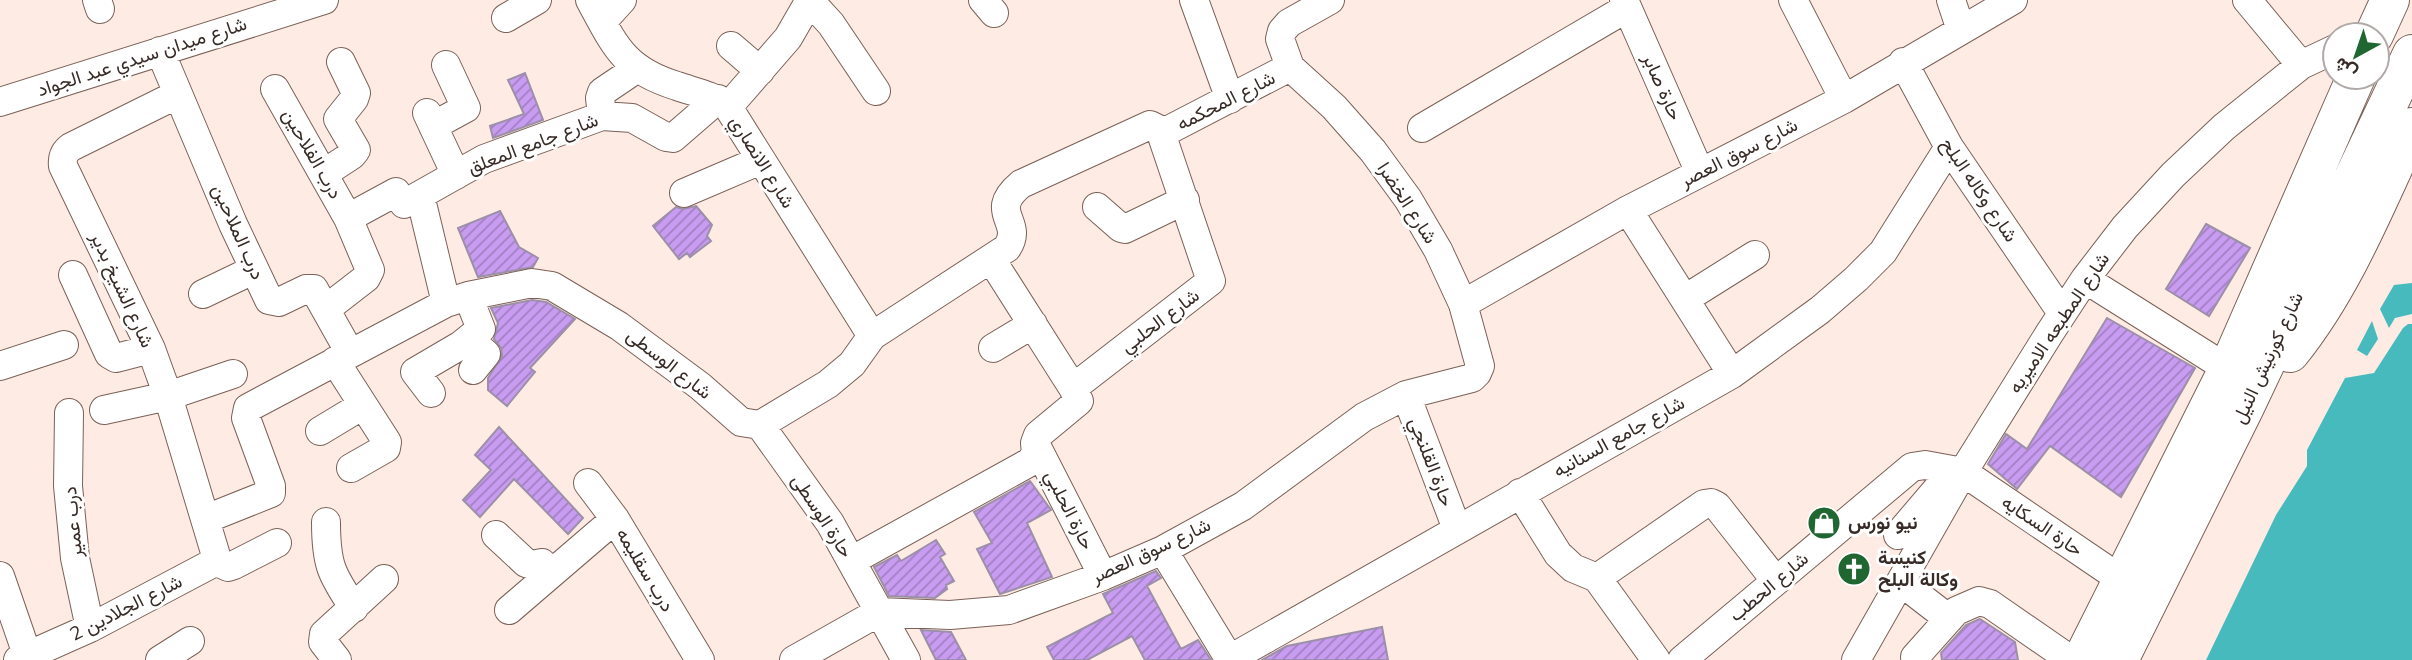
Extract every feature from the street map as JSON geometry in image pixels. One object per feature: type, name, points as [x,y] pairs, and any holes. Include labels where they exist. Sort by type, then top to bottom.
[{"type":"highway","name":"شارع كورنيش النيل","points":[[2119,660],[2244,409],[2412,54]]},
{"type":"highway","name":"شارع كورنيش النيل","points":[[2081,660],[2228,369],[2350,91]]},
{"type":"highway","points":[[2244,409],[2307,332],[2335,287],[2412,127]]},
{"type":"street","name":"شارع ميدان سيدي عبد الجواد","points":[[0,102],[324,0]]},
{"type":"street","points":[[506,18],[537,0]]},
{"type":"street","points":[[596,11],[622,0]]},
{"type":"street","points":[[723,103],[760,71],[788,37],[810,0],[831,24],[876,91]]},
{"type":"street","points":[[1194,0],[1230,99]]},
{"type":"street","points":[[1290,67],[1280,39],[1282,31],[1289,23],[1330,0]]},
{"type":"street","points":[[1793,0],[1844,99]]},
{"type":"street","points":[[1951,0],[1961,30]]},
{"type":"street","name":"شارع سوق العصر","points":[[1463,304],[1628,210],[1844,99],[2012,0]]},
{"type":"street","points":[[2246,0],[2301,65]]},
{"type":"street","points":[[1422,128],[1626,4]]},
{"type":"street","name":"حارة صابر","points":[[1626,4],[1700,173]]},
{"type":"street","name":"شارع الانصاري","points":[[596,11],[624,57],[636,69],[659,81],[723,103],[872,336]]},
{"type":"street","points":[[731,46],[760,71]]},
{"type":"street","name":"درب الملاحين","points":[[160,51],[253,270],[272,302],[279,302],[310,288],[316,292],[326,309],[363,405],[387,442],[387,445],[351,468]]},
{"type":"street","name":"شارع المطبعه الاميريه","points":[[1856,660],[1901,582],[1958,471],[2085,279],[2125,227],[2173,175],[2224,127],[2301,65],[2321,56]]},
{"type":"street","points":[[323,174],[356,150],[338,119],[354,100],[356,93],[341,62]]},
{"type":"street","name":"شارع وكاله البلح","points":[[1903,62],[1950,147],[2062,313]]},
{"type":"street","points":[[446,65],[466,108],[430,120],[456,175]]},
{"type":"street","name":"شارع المحكمه","points":[[1156,129],[1230,99],[1290,67]]},
{"type":"street","name":"شارع الخضرا","points":[[1290,67],[1373,151],[1408,199],[1438,250],[1463,304],[1479,366]]},
{"type":"street","points":[[602,116],[602,92],[636,69]]},
{"type":"street","name":"درب الفلاحين","points":[[275,89],[348,218],[369,273],[326,309]]},
{"type":"street","name":"شارع الشيخ بدير","points":[[178,94],[71,146],[62,159],[151,349],[168,396],[215,556]]},
{"type":"street","name":"شارع جامع المعلق","points":[[420,195],[484,159],[602,116],[632,117],[673,138],[723,103]]},
{"type":"street","points":[[760,425],[828,384],[852,364],[872,336],[1007,248],[1013,239],[1013,232],[1005,213],[1006,201],[1010,193],[1021,184],[1156,129]]},
{"type":"street","name":"شارع الحلبي","points":[[1073,388],[1210,283],[1211,276],[1185,200],[1156,129]]},
{"type":"street","name":"شارع جامع السنانيه","points":[[1230,659],[1732,374],[1820,310],[1883,252],[1950,147]]},
{"type":"street","points":[[684,193],[761,160]]},
{"type":"street","points":[[348,218],[396,192],[404,204],[420,195],[457,300],[482,328],[469,340],[415,372],[431,393]]},
{"type":"street","points":[[1097,207],[1125,229],[1185,200]]},
{"type":"street","points":[[1628,210],[1732,374]]},
{"type":"street","points":[[1685,299],[1755,256]]},
{"type":"street","points":[[851,561],[1030,462],[1036,454],[1035,443],[1042,432],[1079,402],[1073,388],[991,259]]},
{"type":"street","points":[[203,295],[253,270]]},
{"type":"street","points":[[74,275],[109,354],[116,358],[151,349]]},
{"type":"street","points":[[2085,279],[2228,369]]},
{"type":"street","name":"شارع الوسطى","points":[[206,519],[271,494],[271,486],[246,418],[248,408],[457,300],[531,283],[552,286],[619,326],[700,386],[741,422],[760,425]]},
{"type":"street","points":[[993,348],[1032,324]]},
{"type":"street","points":[[469,340],[485,354],[473,370]]},
{"type":"street","points":[[0,366],[64,345]]},
{"type":"street","name":"شارع سوق العصر","points":[[879,612],[950,615],[1009,610],[1103,576],[1163,550],[1243,506],[1364,417],[1406,396],[1472,377],[1479,366]]},
{"type":"street","points":[[104,410],[168,396],[233,374]]},
{"type":"street","name":"حارة القلنجي","points":[[1406,396],[1457,529]]},
{"type":"street","points":[[320,431],[363,405]]},
{"type":"street","name":"درب عمير","points":[[69,413],[68,486],[74,546],[90,628]]},
{"type":"street","name":"حارة الوسطى","points":[[760,425],[831,523],[906,660]]},
{"type":"street","name":"حارة الحلبي","points":[[1035,443],[1103,576]]},
{"type":"street","name":"شارع الحطب","points":[[1682,660],[1912,467],[1925,466],[1958,471]]},
{"type":"street","points":[[1898,535],[1958,471]]},
{"type":"street","name":"حارة السكايه","points":[[1958,471],[2122,580]]},
{"type":"street","name":"درب سقليمه","points":[[588,483],[615,519],[700,660]]},
{"type":"street","points":[[1520,493],[1566,562],[1597,579],[1656,660]]},
{"type":"street","points":[[1597,579],[1704,504],[1711,503],[1717,506],[1776,581]]},
{"type":"street","points":[[509,610],[615,519]]},
{"type":"street","points":[[326,522],[326,555],[337,583],[354,608]]},
{"type":"street","points":[[496,535],[529,565],[542,563],[552,573]]},
{"type":"street","points":[[215,556],[228,566],[234,565],[277,543]]},
{"type":"street","points":[[1163,550],[1230,659]]},
{"type":"street","name":"شارع الجلادين 2","points":[[24,659],[90,628],[215,556]]},
{"type":"street","points":[[0,576],[24,659]]},
{"type":"street","points":[[337,660],[323,642],[323,638],[384,579]]},
{"type":"street","points":[[1901,582],[1949,619]]},
{"type":"street","points":[[1915,657],[1956,611],[1979,601],[1990,604],[2071,660]]},
{"type":"street","points":[[794,660],[879,612]]},
{"type":"street","points":[[160,660],[190,641]]},
{"type":"water","points":[[2412,283],[2412,314],[2395,318],[2389,328],[2380,309],[2394,285]]},
{"type":"water","points":[[2372,321],[2378,339],[2367,356],[2357,350]]},
{"type":"water","points":[[2408,324],[2412,324],[2412,660],[2206,660],[2276,515],[2307,466],[2307,450],[2345,378],[2374,373]]},
{"type":"building","points":[[525,73],[543,120],[493,138],[490,126],[524,114],[508,80]]},
{"type":"building","points":[[696,206],[712,225],[707,236],[711,241],[690,257],[687,253],[679,259],[653,226],[676,207],[683,209]]},
{"type":"building","points":[[500,211],[519,247],[538,258],[533,267],[478,277],[458,228]]},
{"type":"building","points":[[2206,224],[2250,248],[2209,316],[2166,289]]},
{"type":"building","points":[[532,300],[546,302],[575,319],[530,368],[535,372],[507,406],[488,390],[488,378],[502,356],[501,348],[494,339],[498,323],[491,308]]},
{"type":"building","points":[[2107,318],[2195,368],[2121,497],[2050,446],[2017,489],[1988,464],[2006,434],[2027,449]]},
{"type":"building","points":[[499,427],[583,518],[568,534],[514,479],[480,517],[463,500],[491,470],[475,455]]},
{"type":"building","points":[[1030,481],[1051,510],[1027,523],[1052,577],[1000,594],[977,549],[992,543],[974,512]]},
{"type":"building","points":[[936,540],[945,554],[940,557],[954,581],[946,585],[947,589],[935,598],[889,596],[874,567],[897,555],[901,561]]},
{"type":"building","points":[[1156,571],[1161,578],[1147,586],[1181,649],[1198,640],[1211,660],[1145,660],[1132,636],[1087,660],[1054,660],[1047,647],[1113,613],[1103,594]]},
{"type":"building","points":[[1980,619],[2015,642],[2018,660],[1942,660],[1941,653],[1966,625]]},
{"type":"building","points":[[1382,627],[1388,660],[1262,660],[1287,646]]},
{"type":"building","points":[[921,630],[951,632],[966,660],[936,660]]},
{"type":"place","name":"نيو نورس","points":[[1824,523]]},
{"type":"place","name":"كنيسة وكالة البلح","points":[[1854,569]]}]
